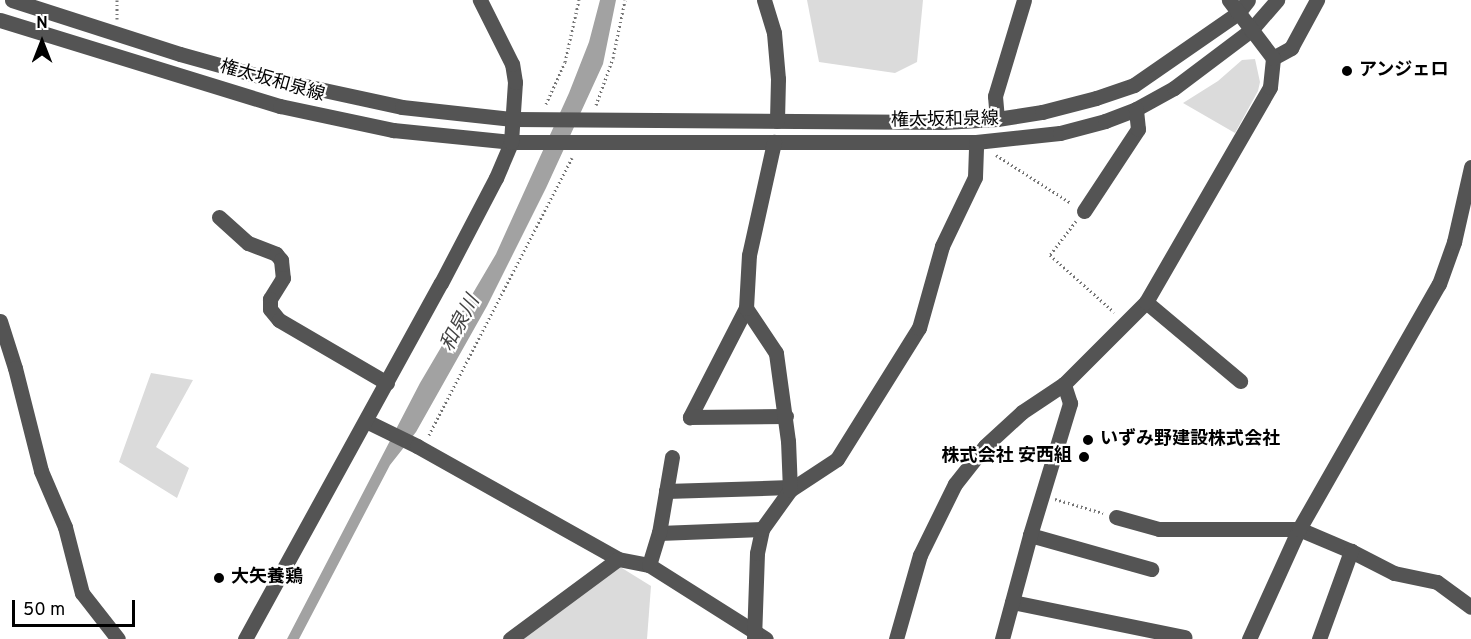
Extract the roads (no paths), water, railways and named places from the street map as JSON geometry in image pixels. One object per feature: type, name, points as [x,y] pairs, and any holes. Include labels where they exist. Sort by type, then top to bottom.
[{"type":"street","name":"権太坂和泉線","points":[[12,0],[180,54],[328,92],[402,107],[513,119],[943,122],[997,119],[1096,98],[1134,85],[1233,6],[1248,0]]},
{"type":"street","points":[[245,639],[387,383],[496,178],[511,142],[515,82],[512,64],[480,0]]},
{"type":"street","points":[[764,0],[774,33],[778,79],[777,121]]},
{"type":"street","points":[[997,119],[995,96],[1024,0]]},
{"type":"street","name":"権太坂和泉線","points":[[0,20],[330,119],[393,130],[511,142],[976,142],[1060,133],[1105,121],[1136,108],[1174,88],[1251,30],[1277,0]]},
{"type":"street","points":[[1273,58],[1291,48],[1317,0]]},
{"type":"street","points":[[896,639],[920,555],[955,484],[985,446],[1007,425],[1064,384],[1146,302],[1270,87],[1273,58],[1233,6]]},
{"type":"street","points":[[1084,211],[1138,129],[1136,108]]},
{"type":"street","points":[[774,142],[749,255],[747,308],[690,417],[786,416]]},
{"type":"street","points":[[758,637],[757,553],[762,529],[790,489],[837,459],[919,328],[942,246],[975,177],[976,142]]},
{"type":"street","points":[[1249,639],[1299,529],[1439,284],[1454,242],[1471,166]]},
{"type":"street","points":[[219,217],[248,243],[276,254],[281,261],[283,278],[270,299],[270,309],[279,320],[387,383]]},
{"type":"street","points":[[1146,302],[1240,381]]},
{"type":"street","points":[[747,308],[776,354],[786,416],[790,489]]},
{"type":"street","points":[[0,321],[15,368],[41,471],[65,527],[82,593],[118,639]]},
{"type":"street","points":[[1002,639],[1030,535],[1071,403],[1064,384]]},
{"type":"street","points":[[366,421],[419,447],[618,559],[649,565],[758,637]]},
{"type":"street","points":[[649,565],[659,533],[672,457]]},
{"type":"street","points":[[666,491],[790,489]]},
{"type":"street","points":[[1116,517],[1168,529],[1299,529],[1351,551],[1394,573],[1437,582],[1471,607]]},
{"type":"street","points":[[659,533],[762,529]]},
{"type":"street","points":[[1030,535],[1151,568]]},
{"type":"street","points":[[1319,639],[1351,551]]},
{"type":"street","points":[[510,639],[618,559]]},
{"type":"street","points":[[1012,602],[1184,637]]},
{"type":"water","name":"和泉川","points":[[600,0],[616,0],[603,64],[546,188],[487,306],[416,432],[390,465],[299,639],[287,639],[420,383],[496,254],[569,93],[589,42]]},
{"type":"place","name":"アンジェロ","points":[[1347,71]]},
{"type":"place","name":"いずみ野建設株式会社","points":[[1088,440]]},
{"type":"place","name":"株式会社 安西組","points":[[1084,457]]},
{"type":"place","name":"大矢養鶏","points":[[219,578]]}]
